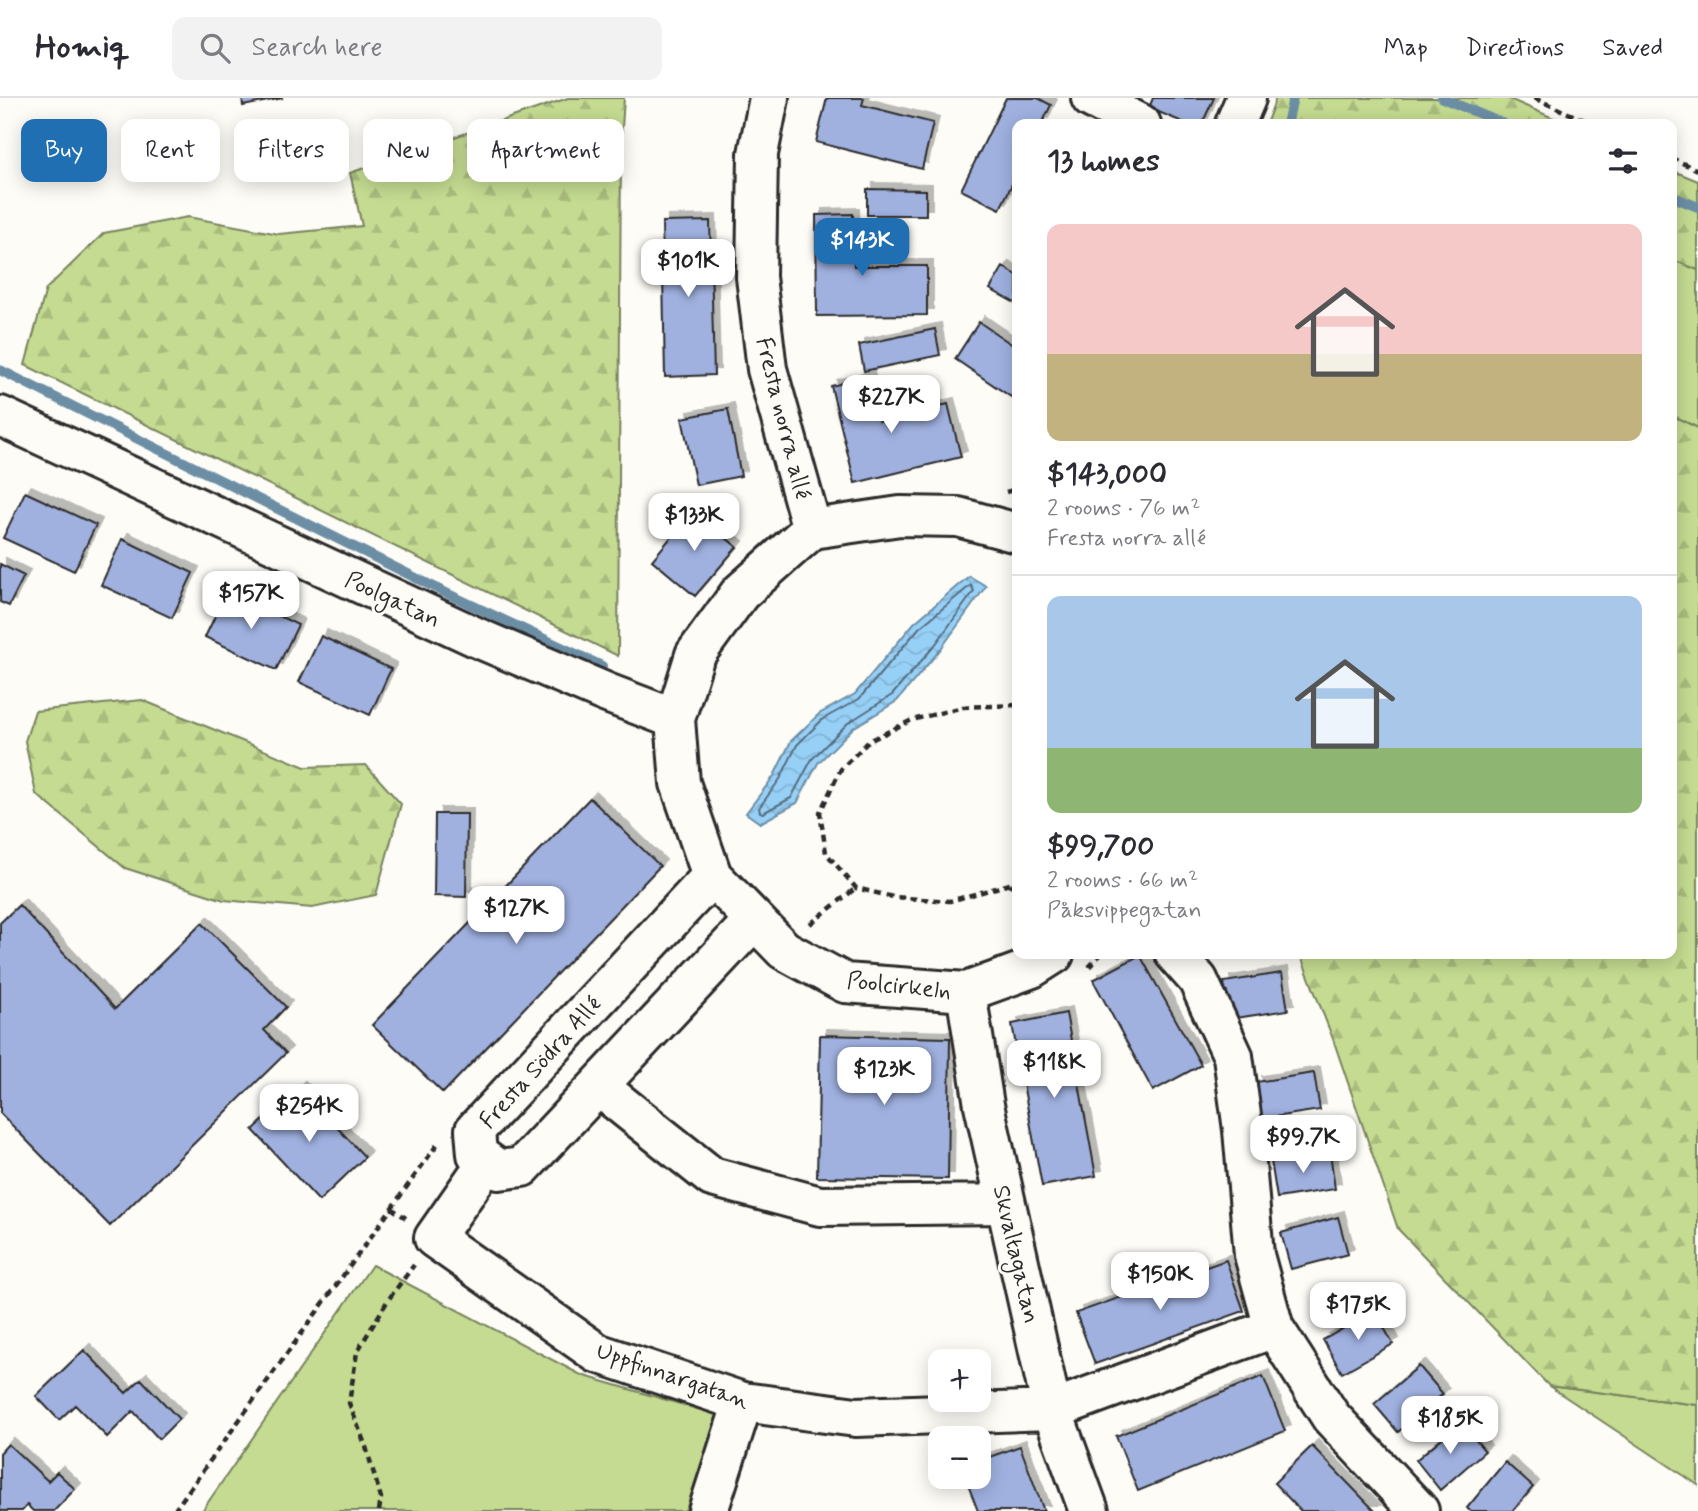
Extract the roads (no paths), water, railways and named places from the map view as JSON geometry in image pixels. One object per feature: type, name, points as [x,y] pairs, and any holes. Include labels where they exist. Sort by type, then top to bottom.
[{"type":"street","name":"Fresta norra allé","points":[[769,98],[758,154],[756,277],[767,369],[812,529]]},
{"type":"street","points":[[1091,98],[1131,119]]},
{"type":"street","points":[[1237,119],[1246,98]]},
{"type":"street","name":"Poolgatan","points":[[0,416],[478,638],[675,719]]},
{"type":"street","points":[[812,529],[911,516],[958,517],[1012,532]]},
{"type":"street","name":"Poolcirkeln","points":[[812,529],[740,593],[695,655],[675,719],[680,783],[712,876],[784,950],[845,983],[966,992],[1032,968],[1046,959]]},
{"type":"street","name":"Fresta Södra Allé","points":[[712,876],[475,1130],[477,1154],[499,1170],[522,1167],[754,920]]},
{"type":"street","points":[[1179,959],[1198,980],[1233,1056],[1243,1130],[1254,1255],[1274,1328],[1331,1417],[1419,1511]]},
{"type":"street","name":"Skvaltagatan","points":[[966,992],[984,1105],[1052,1410],[1089,1511]]},
{"type":"street","points":[[598,1086],[712,1177],[820,1206],[1006,1203]]},
{"type":"street","name":"Uppfinnargatan","points":[[487,1162],[434,1238],[597,1353],[743,1402],[856,1416],[1052,1410],[1274,1328]]},
{"type":"street","points":[[708,1511],[743,1402]]},
{"type":"water","points":[[969,576],[986,586],[940,650],[897,701],[853,728],[818,763],[797,803],[760,823],[746,813],[774,776],[791,741],[819,714],[855,694],[914,623]]},
{"type":"waterway","points":[[1288,119],[1293,98]]},
{"type":"waterway","points":[[1442,98],[1492,119]]},
{"type":"waterway","points":[[1677,198],[1698,207]]},
{"type":"waterway","points":[[0,370],[444,592],[602,666]]}]
